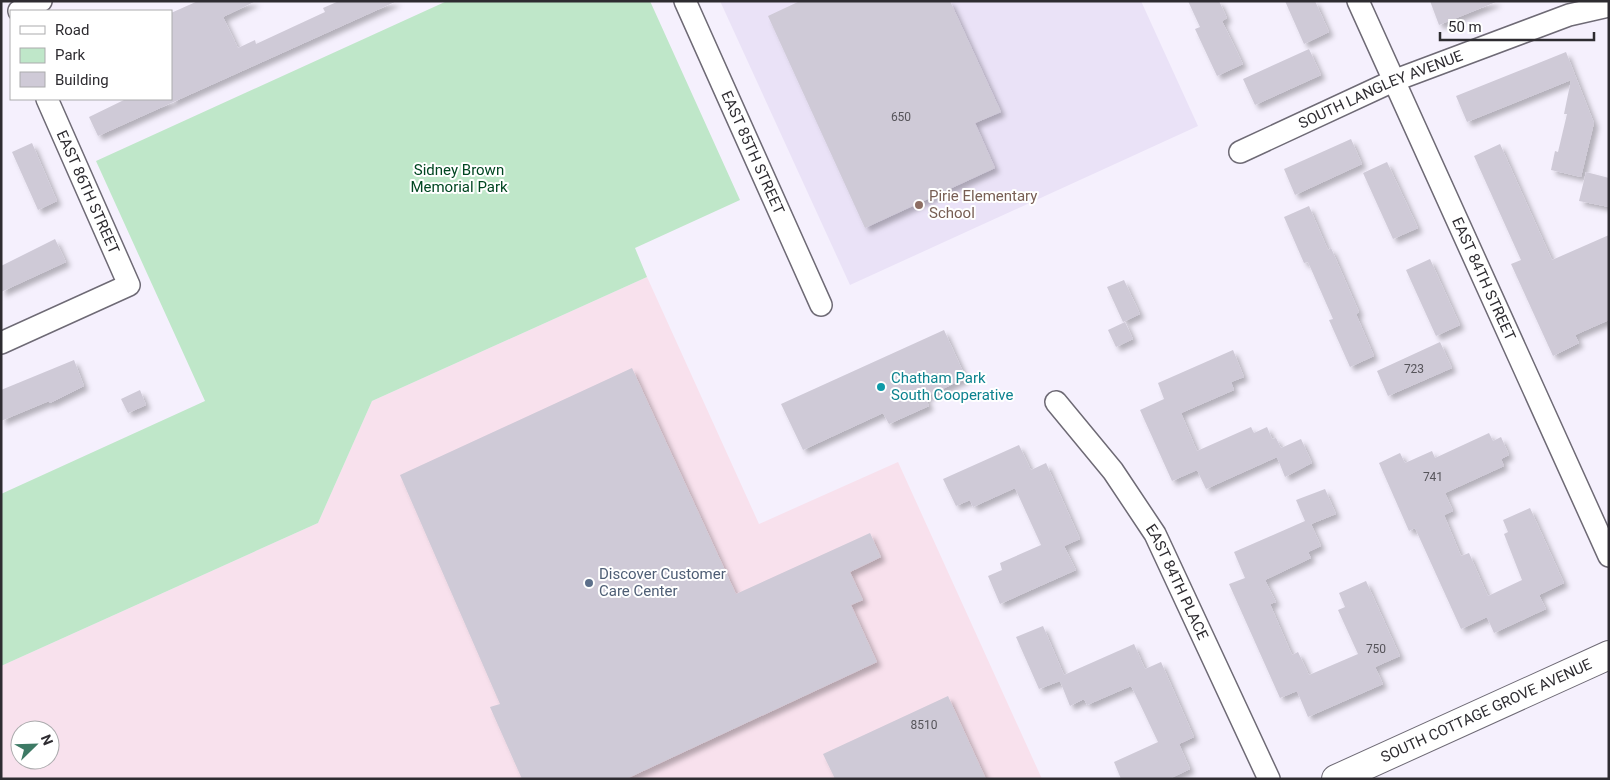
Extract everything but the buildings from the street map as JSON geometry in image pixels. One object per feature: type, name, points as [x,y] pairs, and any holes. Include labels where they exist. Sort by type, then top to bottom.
[{"type":"main road","name":"SOUTH COTTAGE GROVE AVENUE","points":[[1336,779],[1609,655]]},
{"type":"street","points":[[17,10],[41,1]]},
{"type":"street","name":"EAST 85TH STREET","points":[[685,1],[821,305]]},
{"type":"street","name":"EAST 84TH STREET","points":[[1358,1],[1609,556]]},
{"type":"street","name":"SOUTH LANGLEY AVENUE","points":[[1240,152],[1393,81],[1569,15],[1609,6]]},
{"type":"street","name":"EAST 86TH STREET","points":[[1,343],[129,285],[47,100]]},
{"type":"street","name":"EAST 84TH PLACE","points":[[1056,402],[1112,471],[1156,534],[1269,779]]},
{"type":"shaded area","name":"Pirie Elementary School","points":[[720,1],[1141,1],[1198,126],[850,285]]},
{"type":"shaded area","points":[[647,277],[759,524],[898,462],[1042,779],[1,779],[1,666],[318,523],[372,401]]},
{"type":"green space","name":"Sidney Brown Memorial Park","points":[[447,1],[650,1],[740,200],[635,248],[647,277],[372,401],[318,523],[1,666],[1,494],[205,401],[96,161]]},
{"type":"place","name":"Pirie Elementary School","points":[[919,205]]},
{"type":"place","name":"Chatham Park South Cooperative","points":[[881,387]]},
{"type":"place","name":"Discover Customer Care Center","points":[[589,583]]}]
